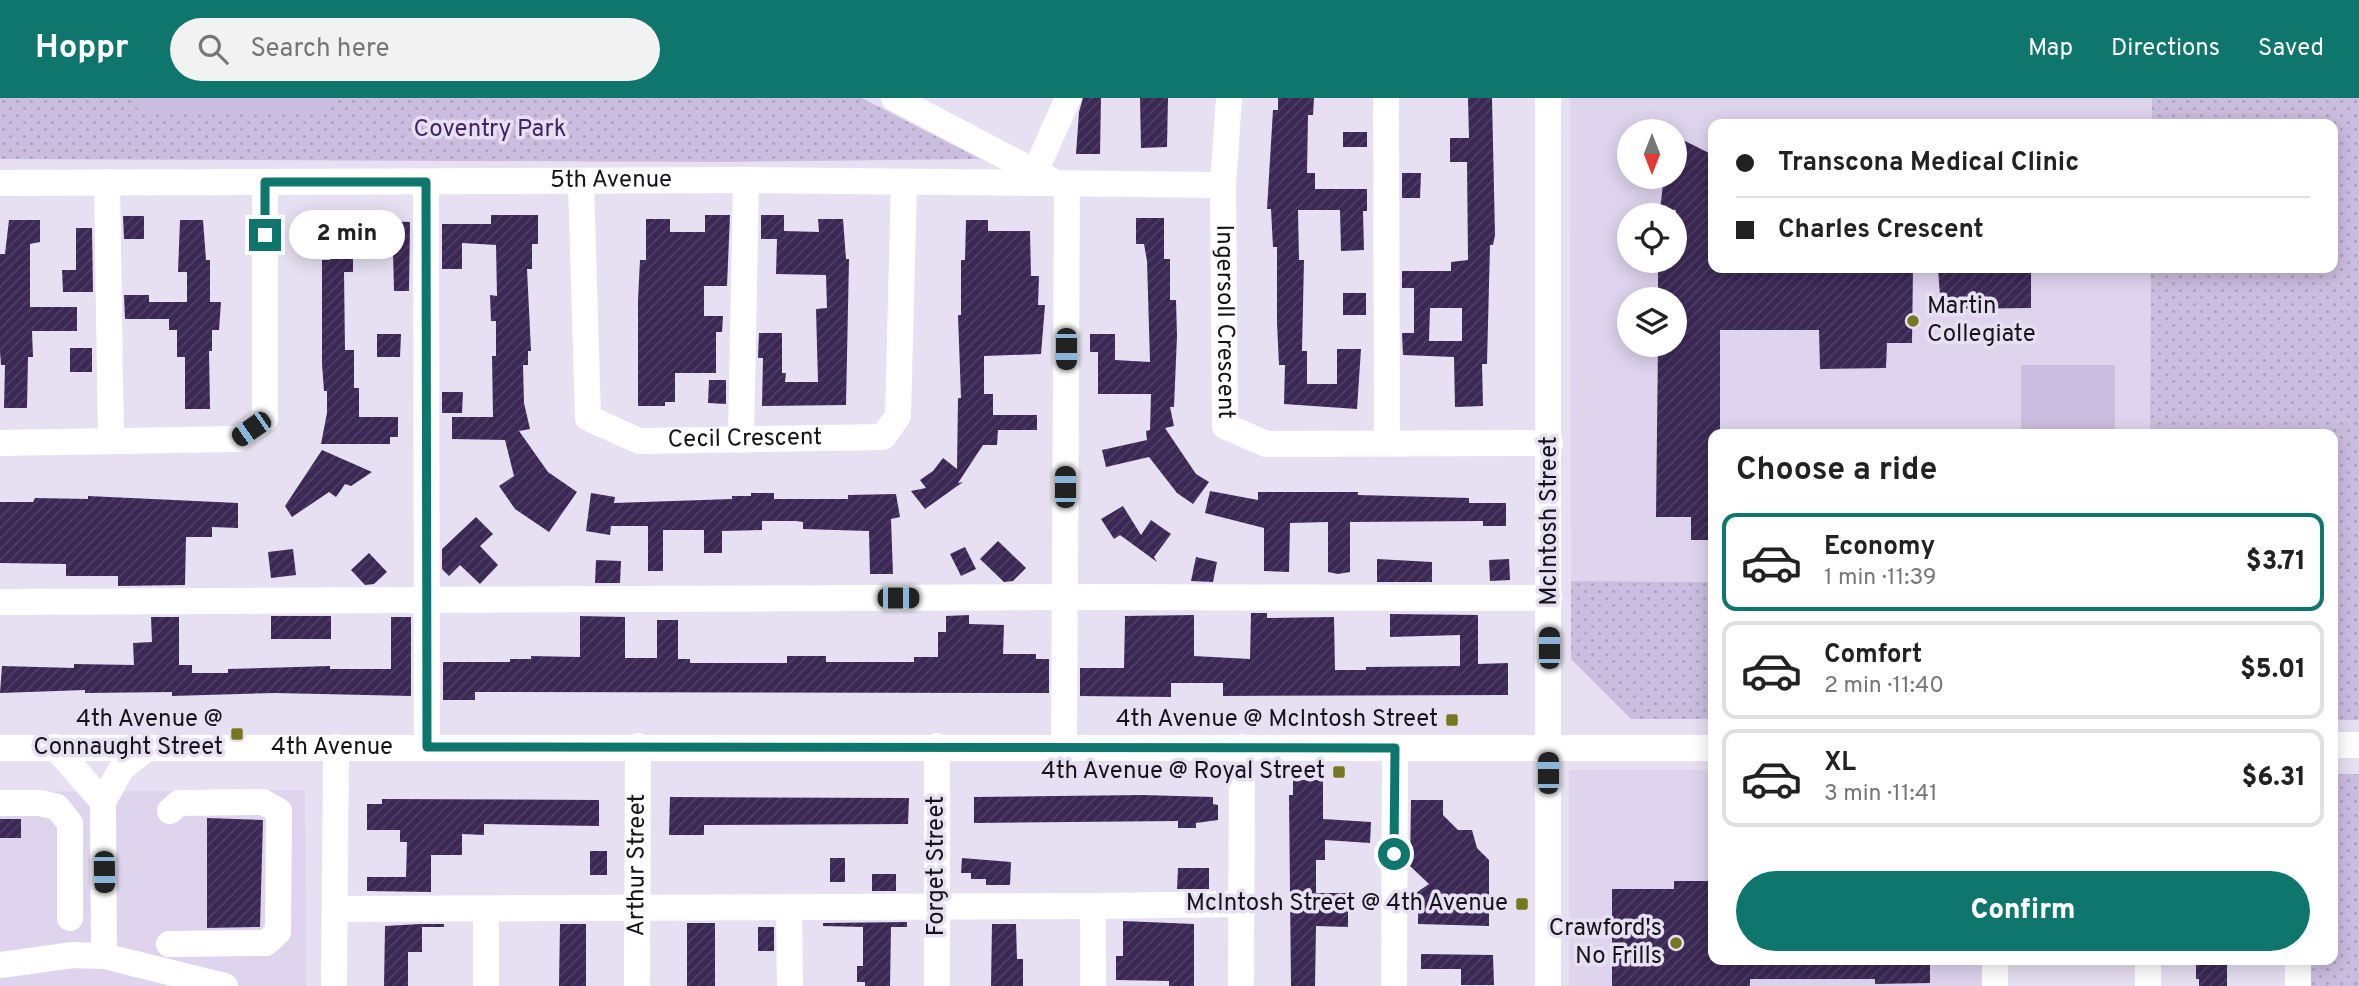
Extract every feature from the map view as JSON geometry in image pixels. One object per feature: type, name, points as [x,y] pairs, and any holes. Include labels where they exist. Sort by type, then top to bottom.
[{"type":"street","points":[[894,98],[1053,180]]},
{"type":"street","points":[[1064,747],[1065,597],[1053,180],[1068,98]]},
{"type":"street","name":"Ingersoll Crescent","points":[[1229,98],[1223,185],[1225,426],[1266,444],[1550,443]]},
{"type":"street","points":[[1387,98],[1387,443]]},
{"type":"street","name":"McIntosh Street","points":[[1548,98],[1548,986]]},
{"type":"street","points":[[741,440],[746,180]]},
{"type":"street","name":"5th Avenue","points":[[0,183],[1053,180],[1223,185]]},
{"type":"street","name":"Cecil Crescent","points":[[581,181],[588,418],[639,441],[883,437],[898,416],[904,182]]},
{"type":"street","points":[[107,182],[111,441]]},
{"type":"street","points":[[0,443],[237,439],[265,419],[265,182]]},
{"type":"street","points":[[426,182],[427,747]]},
{"type":"street","points":[[0,602],[1065,597],[1549,598]]},
{"type":"street","points":[[2338,745],[2359,745]]},
{"type":"street","name":"Arthur Street","points":[[637,986],[638,746]]},
{"type":"street","points":[[55,747],[103,802]]},
{"type":"street","points":[[104,956],[103,802],[121,769],[149,747]]},
{"type":"street","points":[[334,986],[336,747]]},
{"type":"street","name":"Forget Street","points":[[937,747],[937,986]]},
{"type":"street","points":[[1241,986],[1242,747]]},
{"type":"street","name":"4th Avenue","points":[[0,748],[1708,748]]},
{"type":"street","points":[[1394,986],[1395,748]]},
{"type":"street","points":[[169,944],[266,943],[278,932],[279,811],[263,802],[179,803],[170,811]]},
{"type":"street","points":[[0,803],[40,803],[53,825],[62,918]]},
{"type":"street","points":[[335,909],[937,909],[1241,904]]},
{"type":"street","points":[[1093,906],[1093,986]]},
{"type":"street","points":[[789,908],[790,986]]},
{"type":"street","points":[[486,909],[486,986]]},
{"type":"street","points":[[0,965],[73,955],[104,956],[225,986]]},
{"type":"street","points":[[1995,965],[1995,986]]},
{"type":"street","points":[[2148,965],[2148,986]]},
{"type":"street","points":[[2298,965],[2298,986]]},
{"type":"shaded area","name":"Martin Collegiate","points":[[1570,98],[2152,98],[2152,119],[1708,119],[1708,273],[2151,273],[2150,429],[1708,429],[1708,582],[1571,581]]},
{"type":"shaded area","points":[[1569,770],[1708,770],[1708,965],[1989,965],[1989,986],[1569,986]]},
{"type":"shaded area","points":[[305,790],[306,986],[0,986],[0,792]]},
{"type":"green space","name":"Coventry Park","points":[[0,98],[862,98],[980,159],[719,162],[0,159]]},
{"type":"green space","points":[[131,98],[336,98],[323,110],[138,110]]},
{"type":"green space","points":[[2152,98],[2359,98],[2359,720],[2338,720],[2338,429],[2150,429],[2151,273],[2338,273],[2338,119],[2152,119]]},
{"type":"green space","points":[[2021,365],[2115,365],[2115,429],[2021,429]]},
{"type":"green space","points":[[1571,581],[1708,582],[1708,719],[1631,719],[1571,659]]},
{"type":"green space","points":[[2338,774],[2359,774],[2359,986],[2310,986],[2309,965],[2338,965]]},
{"type":"building","points":[[1083,98],[1101,98],[1100,154],[1076,154],[1079,112]]},
{"type":"building","points":[[1140,98],[1168,98],[1167,147],[1141,148]]},
{"type":"building","points":[[1278,98],[1314,98],[1313,115],[1308,115],[1307,173],[1315,173],[1315,189],[1367,189],[1367,211],[1363,211],[1364,250],[1341,251],[1340,210],[1298,210],[1299,260],[1304,260],[1302,351],[1307,351],[1307,384],[1337,384],[1337,349],[1361,349],[1357,409],[1284,404],[1285,365],[1279,365],[1277,323],[1277,247],[1273,247],[1271,209],[1267,209],[1273,110],[1278,110]]},
{"type":"building","points":[[1468,98],[1492,98],[1495,235],[1493,245],[1490,245],[1487,364],[1482,364],[1483,406],[1455,407],[1454,357],[1403,355],[1402,333],[1414,333],[1414,288],[1402,288],[1402,271],[1451,271],[1451,262],[1468,260],[1467,162],[1450,162],[1450,138],[1469,138]],"holes":[[[1430,308],[1462,308],[1462,341],[1429,341]]]},
{"type":"building","points":[[1343,132],[1367,132],[1367,147],[1343,147]]},
{"type":"building","points":[[1687,142],[1708,152],[1708,273],[1913,273],[1912,343],[1887,343],[1886,368],[1820,369],[1819,330],[1720,330],[1720,429],[1708,429],[1708,540],[1691,540],[1691,517],[1656,517],[1658,357],[1687,357],[1687,287],[1658,287],[1658,273],[1687,273],[1687,203],[1661,203],[1662,189],[1687,189]]},
{"type":"building","points":[[1402,173],[1421,173],[1420,198],[1402,198]]},
{"type":"building","points":[[491,215],[538,215],[538,244],[532,244],[532,269],[527,269],[531,351],[528,351],[528,365],[523,365],[524,403],[530,429],[519,431],[548,472],[577,492],[549,532],[515,509],[499,486],[514,476],[505,440],[452,439],[452,417],[493,417],[492,356],[496,356],[496,321],[491,321],[490,295],[497,296],[496,245],[462,243],[462,269],[442,269],[442,224],[491,224]]},
{"type":"building","points":[[705,215],[730,215],[727,286],[704,286],[704,316],[723,316],[722,332],[716,332],[716,373],[675,373],[675,402],[665,402],[665,406],[638,406],[638,300],[640,260],[646,260],[646,219],[670,219],[670,232],[705,232]]},
{"type":"building","points":[[761,215],[784,215],[784,231],[819,232],[818,219],[843,219],[846,259],[849,259],[846,405],[762,406],[763,358],[758,358],[759,333],[782,333],[782,373],[786,373],[785,382],[818,382],[816,309],[827,308],[826,275],[776,274],[777,239],[761,239]]},
{"type":"building","points":[[123,216],[144,216],[144,239],[124,239]]},
{"type":"building","points":[[330,218],[379,218],[379,221],[410,222],[409,291],[394,291],[393,251],[385,251],[385,245],[353,245],[353,272],[344,272],[345,350],[354,350],[354,388],[359,388],[359,417],[398,417],[398,437],[390,437],[390,444],[321,444],[327,413],[327,391],[324,391],[322,364],[322,260],[330,260]]},
{"type":"building","points":[[1136,218],[1164,218],[1164,259],[1170,259],[1170,300],[1176,300],[1177,336],[1174,407],[1170,407],[1174,426],[1165,428],[1196,474],[1209,482],[1193,504],[1177,493],[1149,457],[1106,467],[1102,450],[1147,440],[1146,431],[1150,430],[1151,394],[1098,394],[1098,352],[1090,352],[1090,334],[1115,334],[1115,360],[1150,362],[1147,261],[1144,244],[1136,244]]},
{"type":"building","points":[[9,220],[40,220],[40,242],[30,244],[30,307],[77,307],[77,331],[32,331],[33,357],[28,357],[27,408],[4,408],[5,365],[1,365],[0,351],[0,254],[5,254]]},
{"type":"building","points":[[180,220],[203,220],[206,260],[210,260],[210,302],[221,302],[219,330],[212,330],[212,351],[209,351],[210,409],[185,409],[185,357],[177,357],[177,330],[169,330],[169,319],[125,319],[124,295],[149,295],[149,302],[187,302],[187,272],[178,272]]},
{"type":"building","points":[[966,220],[988,220],[988,231],[1030,231],[1031,276],[1039,276],[1038,305],[1045,305],[1041,354],[984,356],[984,394],[993,394],[993,415],[1037,415],[1037,430],[998,430],[997,445],[983,445],[958,483],[963,482],[925,509],[911,491],[926,488],[920,480],[933,471],[943,458],[957,469],[958,398],[961,398],[958,315],[961,315],[961,260],[965,260]]},
{"type":"building","points":[[76,228],[92,228],[93,292],[63,292],[62,270],[76,270]]},
{"type":"building","points":[[1938,273],[2031,273],[2031,308],[1941,309]]},
{"type":"building","points":[[1343,293],[1366,293],[1366,315],[1343,315]]},
{"type":"building","points":[[377,334],[401,334],[400,357],[377,357]]},
{"type":"building","points":[[70,348],[92,348],[92,372],[70,372]]},
{"type":"building","points":[[709,380],[726,380],[726,404],[708,403]]},
{"type":"building","points":[[442,392],[463,392],[462,413],[442,413]]},
{"type":"building","points":[[322,450],[372,472],[351,486],[345,484],[336,497],[329,492],[292,517],[285,506]]},
{"type":"building","points":[[1210,491],[1258,500],[1258,492],[1358,492],[1358,495],[1469,498],[1469,503],[1506,503],[1506,526],[1483,526],[1483,521],[1350,522],[1350,572],[1338,574],[1328,572],[1328,522],[1290,523],[1289,572],[1264,571],[1264,528],[1205,513]]},
{"type":"building","points":[[591,493],[615,497],[614,503],[732,499],[732,496],[751,496],[751,493],[774,493],[774,499],[848,499],[848,495],[896,494],[900,517],[891,519],[893,574],[870,574],[869,531],[803,529],[803,522],[796,521],[762,521],[762,530],[722,531],[722,553],[704,553],[704,530],[663,530],[663,571],[648,571],[648,526],[611,526],[610,535],[586,531]]},
{"type":"building","points":[[88,496],[238,503],[238,528],[212,527],[212,537],[186,537],[185,585],[118,586],[118,576],[66,576],[66,564],[0,563],[0,502],[33,502],[35,498],[88,499]]},
{"type":"building","points":[[1123,506],[1141,535],[1151,520],[1171,534],[1154,557],[1157,562],[1120,535],[1114,539],[1101,519]]},
{"type":"building","points":[[476,517],[493,534],[480,546],[498,565],[480,584],[460,565],[449,576],[442,569],[442,549]]},
{"type":"building","points":[[998,541],[1026,568],[1013,581],[1004,582],[980,559]]},
{"type":"building","points":[[965,547],[976,569],[961,576],[950,554]]},
{"type":"building","points":[[293,549],[296,575],[271,578],[268,552]]},
{"type":"building","points":[[369,553],[387,572],[374,584],[365,585],[351,570]]},
{"type":"building","points":[[1196,557],[1217,562],[1213,582],[1191,581]]},
{"type":"building","points":[[1377,559],[1432,562],[1432,582],[1377,582]]},
{"type":"building","points":[[1509,559],[1510,580],[1490,581],[1489,560]]},
{"type":"building","points":[[596,560],[621,561],[620,583],[595,583]]},
{"type":"building","points":[[1251,613],[1267,613],[1267,618],[1334,617],[1335,670],[1460,666],[1460,635],[1390,637],[1390,614],[1478,615],[1478,664],[1508,663],[1508,695],[1223,696],[1223,683],[1171,683],[1171,697],[1080,696],[1080,668],[1124,668],[1125,616],[1194,615],[1194,656],[1250,659]]},
{"type":"building","points":[[969,615],[969,624],[1004,625],[1003,654],[1036,654],[1036,659],[1049,659],[1049,693],[475,692],[475,700],[443,700],[443,662],[510,662],[510,659],[531,659],[531,656],[580,657],[580,616],[625,617],[625,658],[657,658],[657,620],[678,620],[678,659],[690,659],[690,663],[787,663],[787,656],[826,656],[826,662],[914,662],[914,657],[938,657],[938,632],[946,632],[946,616]]},
{"type":"building","points":[[271,616],[331,616],[331,639],[271,639]]},
{"type":"building","points":[[151,617],[179,617],[179,665],[192,665],[192,673],[228,673],[228,669],[330,666],[330,669],[391,669],[391,617],[411,617],[411,696],[275,693],[172,696],[172,692],[85,693],[85,690],[0,693],[2,666],[74,668],[74,664],[134,665],[133,643],[152,642]]},
{"type":"building","points":[[1293,780],[1323,780],[1323,819],[1371,822],[1370,843],[1325,840],[1325,860],[1316,860],[1316,893],[1347,893],[1348,927],[1316,926],[1315,986],[1291,986],[1289,795],[1293,795]]},
{"type":"building","points":[[670,797],[909,798],[908,824],[704,825],[704,835],[669,835]]},
{"type":"building","points":[[974,797],[1213,797],[1213,804],[1218,805],[1218,820],[1196,823],[1196,828],[1178,828],[1178,821],[974,823]]},
{"type":"building","points":[[382,799],[599,800],[599,826],[484,824],[484,835],[462,834],[462,855],[431,855],[431,892],[367,891],[367,877],[406,877],[407,842],[400,842],[400,830],[367,830],[367,804],[382,804]]},
{"type":"building","points":[[1411,800],[1443,800],[1443,815],[1458,830],[1472,830],[1477,848],[1489,860],[1489,926],[1418,924],[1418,907],[1410,897],[1429,884],[1410,866]]},
{"type":"building","points":[[207,818],[263,820],[260,927],[207,928]]},
{"type":"building","points":[[0,819],[21,819],[21,838],[0,838]]},
{"type":"building","points":[[590,851],[607,851],[607,875],[590,875]]},
{"type":"building","points":[[830,858],[845,858],[845,882],[830,882]]},
{"type":"building","points":[[962,858],[1011,862],[1010,885],[986,885],[986,879],[971,879],[971,873],[961,873]]},
{"type":"building","points":[[1178,868],[1209,868],[1209,889],[1177,889]]},
{"type":"building","points":[[872,874],[896,874],[896,891],[872,891]]},
{"type":"building","points":[[1674,881],[1708,881],[1708,965],[1930,965],[1930,983],[1875,984],[1875,979],[1750,979],[1750,986],[1612,986],[1612,889],[1674,889]]},
{"type":"building","points":[[1123,921],[1194,924],[1194,986],[1169,986],[1169,981],[1116,980],[1116,956],[1123,956]]},
{"type":"building","points":[[907,922],[907,927],[891,927],[890,986],[865,986],[865,982],[857,982],[857,966],[863,966],[863,927],[823,926],[823,923]]},
{"type":"building","points":[[687,923],[715,923],[715,986],[687,986]]},
{"type":"building","points":[[444,924],[444,927],[422,927],[422,952],[408,952],[408,986],[384,986],[385,926]]},
{"type":"building","points":[[560,924],[586,924],[586,986],[559,986]]},
{"type":"building","points":[[992,924],[1016,924],[1017,959],[1023,959],[1023,986],[991,986]]},
{"type":"building","points":[[758,927],[774,927],[774,951],[758,951]]},
{"type":"building","points":[[1421,954],[1493,955],[1494,985],[1461,985],[1461,969],[1421,969]]},
{"type":"building","points":[[2196,965],[2227,965],[2227,986],[2199,986],[2199,979],[2196,979]]},
{"type":"place","name":"Martin Collegiate","points":[[1913,321]]},
{"type":"place","name":"4th Avenue @ McIntosh Street","points":[[1452,720]]},
{"type":"place","name":"4th Avenue @ Connaught Street","points":[[237,734]]},
{"type":"place","name":"4th Avenue @ Royal Street","points":[[1339,772]]},
{"type":"place","name":"McIntosh Street @ 4th Avenue","points":[[1522,904]]},
{"type":"place","name":"Crawford's No Frills","points":[[1676,943]]},
{"type":"route","points":[[265,235],[265,182],[426,182],[427,747],[1395,748],[1394,854]]}]
